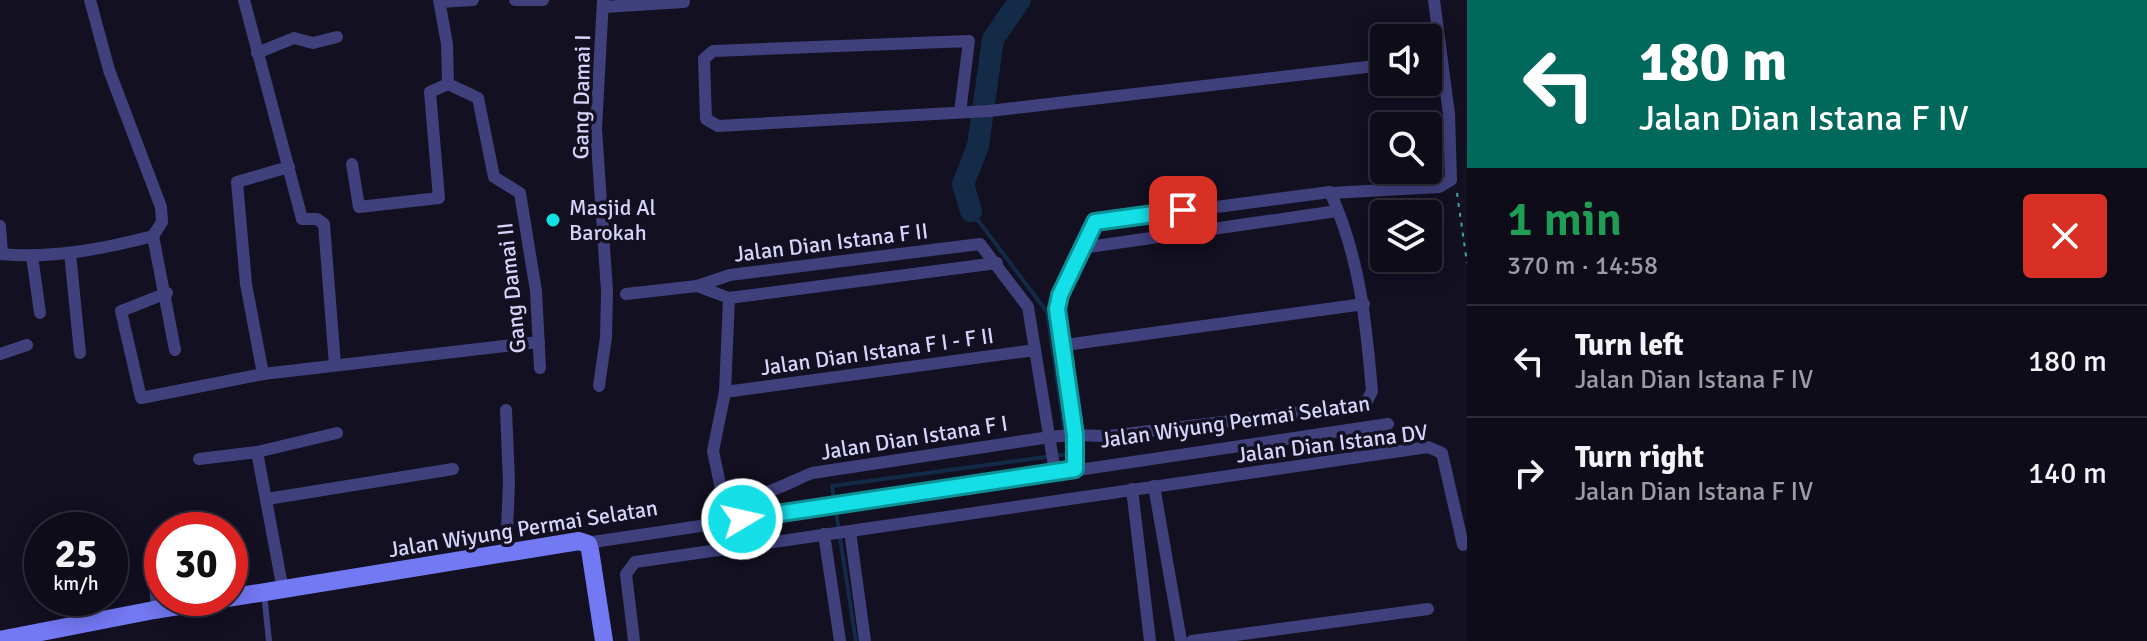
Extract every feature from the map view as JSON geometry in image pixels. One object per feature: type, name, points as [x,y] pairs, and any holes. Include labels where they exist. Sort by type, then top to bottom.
[{"type":"street","points":[[0,226],[1,254],[32,256],[70,253],[153,236],[162,222],[157,188],[109,70],[90,0]]},
{"type":"street","points":[[244,0],[302,219],[317,219],[324,224],[335,365]]},
{"type":"street","points":[[352,164],[359,207],[439,198],[430,92],[448,84],[447,44],[440,1],[473,0]]},
{"type":"street","points":[[515,0],[543,0]]},
{"type":"street","points":[[1434,0],[1434,24]]},
{"type":"street","points":[[603,4],[684,2]]},
{"type":"street","name":"Gang Damai I","points":[[599,386],[606,337],[607,291],[596,129],[603,4]]},
{"type":"street","points":[[257,53],[294,38],[313,43],[337,37]]},
{"type":"street","points":[[966,112],[969,41],[713,51],[704,59],[706,119],[710,125],[718,126],[989,111],[1370,67]]},
{"type":"street","name":"Gang Damai II","points":[[448,84],[478,98],[493,176],[520,193],[536,291],[540,368]]},
{"type":"street","points":[[1075,469],[1065,345],[1057,302],[1095,222],[1328,192],[1439,187],[1451,180],[1452,160],[1441,96]]},
{"type":"street","points":[[263,374],[246,284],[237,182],[289,167]]},
{"type":"street","points":[[1065,345],[1364,304],[1356,258],[1328,192]]},
{"type":"street","points":[[1082,248],[1337,211]]},
{"type":"street","points":[[153,236],[167,293],[175,350]]},
{"type":"street","name":"Jalan Dian Istana F II","points":[[697,286],[730,275],[977,243],[997,263],[1028,307],[1055,468]]},
{"type":"street","points":[[70,253],[80,353]]},
{"type":"street","points":[[32,256],[40,313]]},
{"type":"street","name":"Jalan Dian Istana F II","points":[[697,286],[729,298],[997,263]]},
{"type":"street","points":[[626,294],[697,286]]},
{"type":"street","points":[[167,293],[121,311],[140,398],[263,374],[539,342]]},
{"type":"street","name":"Jalan Dian Istana F II","points":[[725,392],[729,298]]},
{"type":"street","name":"Jalan Dian Istana F I","points":[[725,392],[713,451],[721,489],[737,496],[781,488],[812,473],[1073,435],[1109,436],[1364,404],[1372,391],[1364,304]]},
{"type":"street","points":[[0,354],[27,345]]},
{"type":"street","name":"Jalan Dian Istana F I - F II","points":[[725,392],[1035,350]]},
{"type":"street","points":[[506,410],[509,482],[506,553]]},
{"type":"street","name":"Jalan Wiyung Permai Selatan","points":[[248,596],[1055,468],[1075,469],[1388,424]]},
{"type":"street","points":[[199,459],[257,452],[337,433]]},
{"type":"street","name":"Jalan Dian Istana DV","points":[[634,641],[626,574],[635,562],[1143,487],[1434,448],[1442,453],[1463,545]]},
{"type":"street","points":[[257,452],[267,499],[274,592]]},
{"type":"street","points":[[1141,459],[1150,641]]},
{"type":"street","points":[[267,499],[453,469]]},
{"type":"street","points":[[1143,487],[1181,641]]},
{"type":"street","points":[[837,532],[840,641]]},
{"type":"street","points":[[837,532],[865,641]]},
{"type":"street","points":[[586,543],[590,550],[604,641]]},
{"type":"street","points":[[1192,641],[1428,609]]},
{"type":"street","name":"Jalan Wiyung Permai Selatan","points":[[0,640],[144,612]]},
{"type":"lane","points":[[269,641],[274,592]]},
{"type":"path","points":[[1456,190],[1467,263]]},
{"type":"waterway","points":[[971,211],[963,184],[978,146],[993,39],[1020,0]]},
{"type":"waterway","points":[[856,641],[832,486],[1068,454],[1047,312],[971,211]]},
{"type":"place","name":"Masjid Al Barokah","points":[[553,220]]},
{"type":"route","points":[[742,519],[1075,469],[1075,435],[1057,302],[1095,222],[1183,210]]}]
